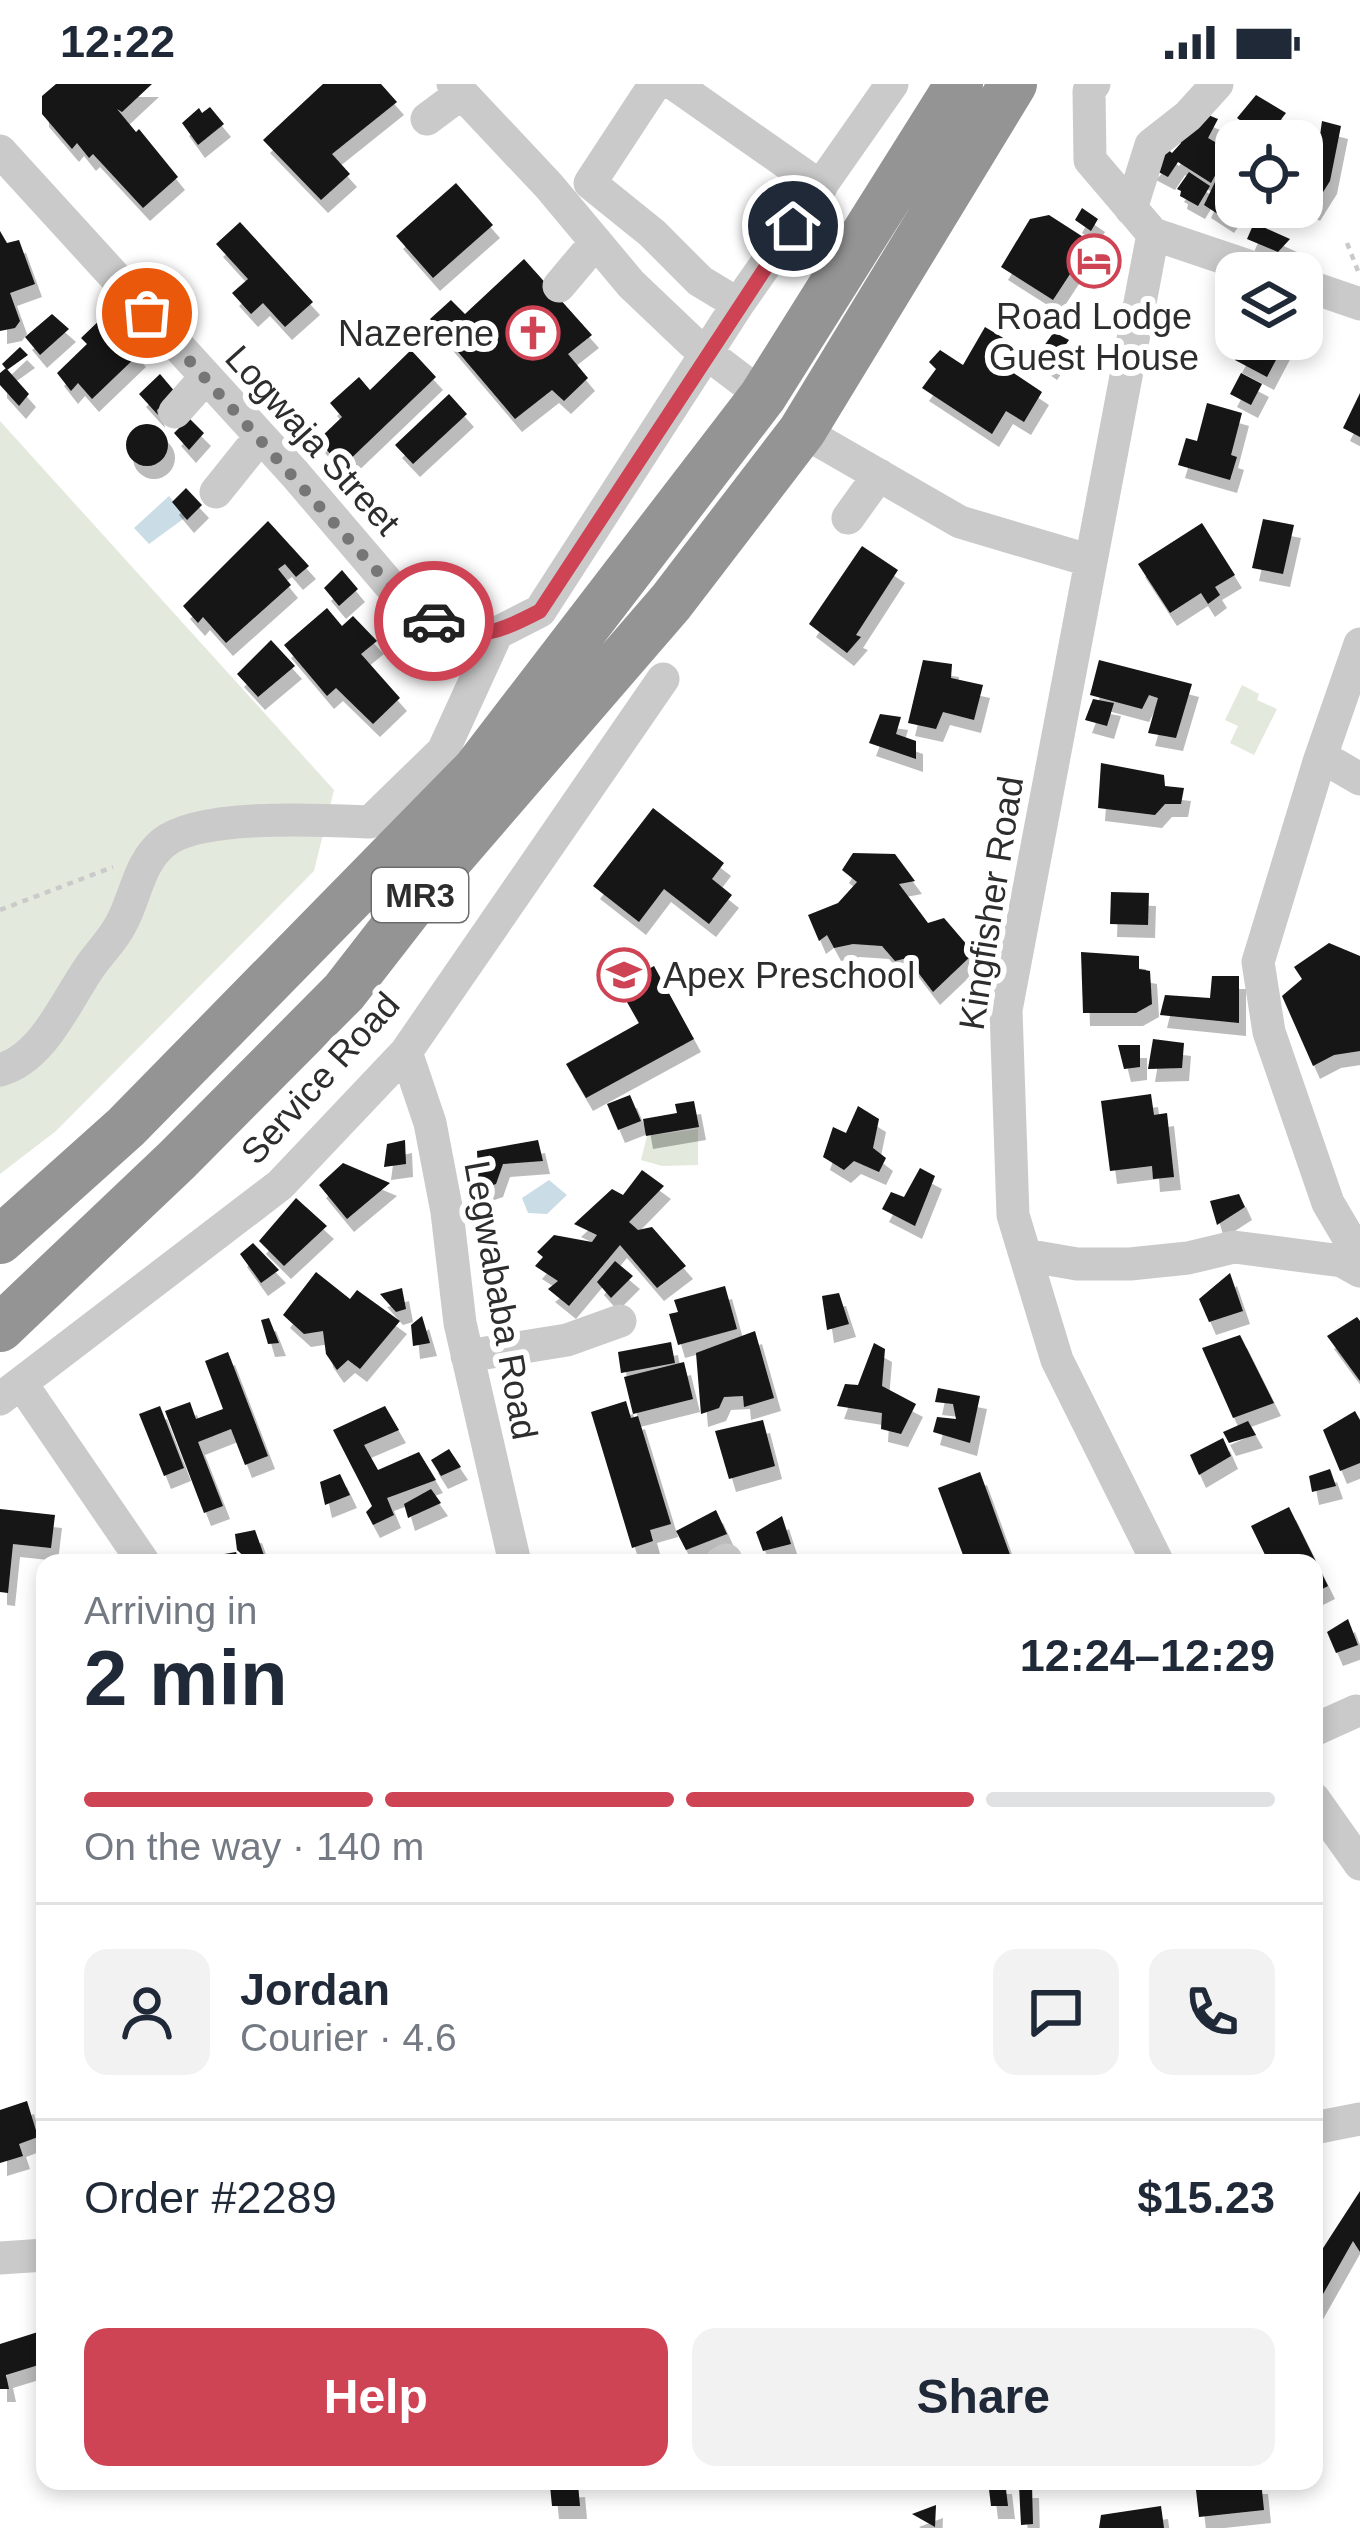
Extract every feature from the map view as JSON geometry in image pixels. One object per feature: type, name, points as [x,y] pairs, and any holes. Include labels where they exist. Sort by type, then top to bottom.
[{"type":"highway","name":"MR3","points":[[0,1240],[126,1127],[476,770],[763,396],[959,84]]},
{"type":"highway","name":"MR3","points":[[0,1328],[344,992],[431,880],[671,602],[802,430],[1013,84]]},
{"type":"street","points":[[655,84],[590,183],[652,233],[700,281],[738,304]]},
{"type":"street","points":[[674,84],[820,187]]},
{"type":"street","points":[[0,1070],[12,1066],[44,1039],[121,925],[140,874],[163,843],[198,827],[296,818],[370,822],[443,751],[497,633],[540,611],[738,304],[892,84]]},
{"type":"street","points":[[1094,84],[1089,91],[1090,160],[1142,221],[1218,252]]},
{"type":"street","name":"Kingfisher Road","points":[[1154,1554],[1057,1360],[1013,1215],[1006,1010],[1088,560],[1151,145],[1188,116],[1216,84]]},
{"type":"street","points":[[427,119],[458,89],[631,284],[763,396]]},
{"type":"street","name":"Logwaja Street","points":[[0,151],[400,597],[450,633],[497,633]]},
{"type":"street","points":[[559,286],[596,242]]},
{"type":"street","points":[[1323,291],[1360,304]]},
{"type":"street","points":[[176,412],[206,377]]},
{"type":"street","points":[[802,430],[960,522],[1088,560]]},
{"type":"street","points":[[216,492],[260,437]]},
{"type":"street","points":[[848,518],[879,475]]},
{"type":"street","points":[[1360,644],[1258,962],[1268,1032],[1328,1203],[1360,1257]]},
{"type":"street","name":"Service Road","points":[[10,1391],[280,1186],[406,1052],[663,680]]},
{"type":"street","points":[[1319,762],[1360,779]]},
{"type":"street","name":"Legwababa Road","points":[[406,1052],[430,1123],[467,1356],[513,1554]]},
{"type":"street","points":[[1025,1255],[1077,1264],[1130,1264],[1234,1247],[1342,1262],[1360,1271]]},
{"type":"street","points":[[467,1356],[567,1340],[620,1321]]},
{"type":"street","points":[[10,1391],[137,1554]]},
{"type":"street","points":[[1323,1726],[1356,1711]]},
{"type":"street","points":[[1323,1811],[1360,1864]]},
{"type":"street","points":[[1323,2126],[1360,2119]]},
{"type":"street","points":[[0,2258],[36,2255]]},
{"type":"path","points":[[1347,243],[1360,276]]},
{"type":"path","points":[[0,910],[158,850]]},
{"type":"shaded area","points":[[0,421],[334,790],[314,871],[56,1131],[0,1174]]},
{"type":"shaded area","points":[[169,496],[186,517],[149,544],[134,528]]},
{"type":"shaded area","points":[[1242,685],[1259,694],[1257,700],[1277,709],[1254,755],[1230,743],[1238,726],[1225,720]]},
{"type":"shaded area","points":[[698,1129],[698,1165],[662,1166],[641,1160],[647,1136]]},
{"type":"shaded area","points":[[549,1180],[567,1195],[547,1214],[528,1213],[522,1198]]},
{"type":"building","points":[[56,84],[152,84],[122,112],[117,109],[178,177],[143,208],[93,154],[89,158],[77,143],[72,149],[42,114],[42,96]]},
{"type":"building","points":[[323,84],[381,84],[397,102],[332,154],[350,174],[321,200],[263,140]]},
{"type":"building","points":[[1256,95],[1286,113],[1281,120],[1237,118]]},
{"type":"building","points":[[210,107],[224,124],[198,145],[182,123],[199,108],[202,113]]},
{"type":"building","points":[[1201,112],[1218,119],[1208,138],[1215,142],[1211,183],[1178,162],[1168,177],[1149,167],[1166,148],[1172,153],[1181,143],[1176,136]]},
{"type":"building","points":[[1323,121],[1341,126],[1330,181],[1323,192]]},
{"type":"building","points":[[1189,172],[1210,186],[1198,206],[1177,189]]},
{"type":"building","points":[[1215,182],[1215,212],[1204,205]]},
{"type":"building","points":[[456,183],[493,225],[433,278],[396,236]]},
{"type":"building","points":[[1082,208],[1098,219],[1091,231],[1075,220]]},
{"type":"building","points":[[1049,215],[1091,242],[1053,300],[1001,267],[1030,219]]},
{"type":"building","points":[[240,222],[313,302],[285,327],[263,303],[251,314],[232,293],[248,279],[216,244]]},
{"type":"building","points":[[1252,228],[1265,228],[1290,239],[1278,252],[1247,239]]},
{"type":"building","points":[[0,231],[7,243],[19,240],[35,284],[10,293],[20,321],[15,328],[0,331]]},
{"type":"building","points":[[524,259],[592,335],[568,354],[588,378],[564,401],[552,390],[515,419],[430,319],[451,300],[465,314]]},
{"type":"building","points":[[52,314],[69,329],[40,355],[25,337]]},
{"type":"building","points":[[104,316],[139,354],[92,399],[78,383],[71,391],[57,373],[87,344],[81,338]]},
{"type":"building","points":[[985,327],[1015,345],[1004,359],[1006,368],[1042,392],[1024,422],[1006,411],[992,434],[922,388],[936,369],[929,362],[940,350],[963,365]]},
{"type":"building","points":[[1054,332],[1069,340],[1050,367],[1036,357]]},
{"type":"building","points":[[20,347],[28,355],[7,370],[2,364]]},
{"type":"building","points":[[411,350],[436,377],[342,467],[318,440],[342,417],[330,403],[359,377],[370,390]]},
{"type":"building","points":[[1235,360],[1276,360],[1267,377]]},
{"type":"building","points":[[6,368],[29,394],[19,406],[0,385],[0,373]]},
{"type":"building","points":[[1241,373],[1262,384],[1251,405],[1230,394]]},
{"type":"building","points":[[160,374],[176,393],[157,410],[158,415],[139,394]]},
{"type":"building","points":[[1360,393],[1360,437],[1343,428]]},
{"type":"building","points":[[449,394],[467,414],[413,464],[395,445]]},
{"type":"building","points":[[1207,403],[1242,413],[1230,480],[1178,465],[1186,438],[1197,441]]},
{"type":"building","points":[[189,418],[204,433],[189,450],[174,433]]},
{"type":"building","points":[[147,424],[162,430],[168,445],[162,460],[147,466],[132,460],[126,445],[132,430]]},
{"type":"building","points":[[186,488],[202,505],[187,520],[172,502]]},
{"type":"building","points":[[1263,519],[1294,525],[1283,574],[1252,568]]},
{"type":"building","points":[[268,521],[309,566],[296,577],[285,564],[278,569],[291,585],[226,643],[203,617],[198,623],[183,606]]},
{"type":"building","points":[[1202,523],[1235,575],[1215,587],[1220,595],[1208,604],[1201,593],[1170,613],[1138,564]]},
{"type":"building","points":[[862,546],[898,570],[847,653],[809,624]]},
{"type":"building","points":[[342,570],[358,589],[339,606],[324,588]]},
{"type":"building","points":[[327,608],[342,626],[353,616],[377,641],[361,654],[400,698],[373,724],[336,688],[327,696],[284,645]]},
{"type":"building","points":[[271,640],[295,666],[258,697],[237,674]]},
{"type":"building","points":[[923,660],[952,664],[951,678],[983,685],[974,720],[943,712],[936,729],[908,723]]},
{"type":"building","points":[[1099,660],[1192,684],[1176,738],[1148,733],[1158,698],[1149,695],[1142,709],[1090,695]]},
{"type":"building","points":[[1093,699],[1114,703],[1107,726],[1085,720]]},
{"type":"building","points":[[880,714],[901,717],[896,734],[916,741],[916,759],[869,743]]},
{"type":"building","points":[[1101,763],[1164,775],[1165,786],[1184,788],[1181,804],[1165,804],[1155,815],[1098,808]]},
{"type":"building","points":[[653,808],[724,863],[712,879],[732,895],[709,924],[664,889],[639,922],[593,886]]},
{"type":"building","points":[[853,853],[895,854],[915,881],[899,884],[928,923],[944,918],[974,953],[933,992],[907,958],[895,961],[882,946],[834,948],[827,935],[819,941],[808,915],[838,903],[857,882],[842,870]]},
{"type":"building","points":[[1111,892],[1149,893],[1148,925],[1110,924]]},
{"type":"building","points":[[1329,943],[1360,956],[1360,1051],[1334,1055],[1313,1066],[1282,996],[1302,979],[1294,967]]},
{"type":"building","points":[[1081,952],[1139,956],[1139,969],[1150,971],[1152,1004],[1136,1013],[1083,1013]]},
{"type":"building","points":[[654,966],[694,1039],[586,1098],[566,1064],[639,1023],[618,986]]},
{"type":"building","points":[[1212,976],[1239,976],[1239,1023],[1160,1015],[1165,995],[1210,998]]},
{"type":"building","points":[[1153,1039],[1184,1043],[1182,1068],[1148,1069]]},
{"type":"building","points":[[1118,1045],[1140,1045],[1140,1067],[1124,1069]]},
{"type":"building","points":[[1151,1094],[1154,1115],[1167,1113],[1174,1177],[1153,1179],[1152,1166],[1110,1171],[1101,1101]]},
{"type":"building","points":[[630,1095],[641,1121],[618,1130],[607,1104]]},
{"type":"building","points":[[694,1101],[699,1127],[646,1136],[643,1119],[677,1113],[675,1104]]},
{"type":"building","points":[[858,1106],[879,1119],[873,1148],[886,1158],[879,1172],[854,1161],[844,1170],[823,1157],[833,1127],[846,1133]]},
{"type":"building","points":[[405,1140],[406,1164],[384,1167],[387,1144]]},
{"type":"building","points":[[538,1140],[543,1161],[503,1164],[496,1184],[479,1190],[477,1151]]},
{"type":"building","points":[[343,1163],[390,1183],[347,1219],[319,1185]]},
{"type":"building","points":[[920,1168],[935,1176],[915,1226],[882,1209],[891,1192],[904,1197]]},
{"type":"building","points":[[642,1170],[664,1186],[629,1222],[638,1230],[652,1227],[686,1266],[657,1288],[620,1245],[569,1306],[548,1289],[558,1281],[535,1266],[543,1257],[537,1252],[554,1235],[592,1242],[597,1235],[574,1224],[612,1189],[623,1195]]},
{"type":"building","points":[[1239,1194],[1245,1207],[1217,1225],[1210,1201]]},
{"type":"building","points":[[296,1198],[327,1226],[284,1266],[259,1241]]},
{"type":"building","points":[[253,1243],[279,1270],[261,1283],[240,1254]]},
{"type":"building","points":[[615,1261],[633,1276],[611,1298],[597,1282]]},
{"type":"building","points":[[316,1272],[350,1299],[357,1290],[400,1321],[360,1369],[348,1360],[337,1370],[326,1354],[323,1331],[304,1334],[283,1315]]},
{"type":"building","points":[[1230,1273],[1243,1311],[1209,1322],[1199,1299]]},
{"type":"building","points":[[725,1286],[737,1329],[678,1345],[669,1314],[678,1312],[674,1300]]},
{"type":"building","points":[[402,1288],[406,1309],[396,1312],[380,1294]]},
{"type":"building","points":[[839,1293],[849,1324],[827,1330],[822,1296]]},
{"type":"building","points":[[422,1316],[430,1343],[413,1346],[411,1325]]},
{"type":"building","points":[[1357,1317],[1360,1321],[1360,1381],[1327,1336]]},
{"type":"building","points":[[269,1318],[279,1343],[268,1344],[261,1320]]},
{"type":"building","points":[[755,1331],[774,1398],[744,1407],[743,1396],[724,1397],[719,1408],[701,1414],[696,1353]]},
{"type":"building","points":[[1240,1335],[1274,1403],[1233,1418],[1202,1348]]},
{"type":"building","points":[[671,1342],[675,1363],[621,1373],[618,1352]]},
{"type":"building","points":[[874,1343],[885,1349],[882,1386],[916,1404],[901,1434],[881,1429],[882,1413],[837,1406],[845,1384],[858,1385]]},
{"type":"building","points":[[228,1352],[268,1456],[245,1465],[231,1429],[198,1442],[223,1506],[204,1513],[165,1411],[190,1402],[196,1419],[223,1409],[205,1361]]},
{"type":"building","points":[[684,1362],[693,1399],[633,1414],[624,1377]]},
{"type":"building","points":[[938,1388],[980,1396],[970,1443],[933,1432],[937,1417],[956,1419],[953,1404],[935,1402]]},
{"type":"building","points":[[626,1401],[631,1418],[638,1416],[671,1524],[650,1530],[653,1541],[632,1548],[591,1412]]},
{"type":"building","points":[[160,1406],[184,1468],[164,1476],[139,1414]]},
{"type":"building","points":[[385,1406],[399,1430],[364,1445],[378,1470],[419,1452],[436,1480],[387,1498],[394,1515],[373,1525],[366,1512],[372,1506],[333,1430]]},
{"type":"building","points":[[1355,1411],[1360,1420],[1360,1463],[1340,1471],[1323,1430]]},
{"type":"building","points":[[763,1420],[775,1466],[729,1479],[715,1431]]},
{"type":"building","points":[[1248,1421],[1256,1435],[1229,1443],[1223,1432]]},
{"type":"building","points":[[1223,1438],[1231,1456],[1199,1475],[1190,1455]]},
{"type":"building","points":[[449,1449],[461,1467],[441,1476],[431,1460]]},
{"type":"building","points":[[1330,1469],[1336,1486],[1312,1492],[1309,1476]]},
{"type":"building","points":[[980,1472],[1010,1554],[963,1554],[938,1488]]},
{"type":"building","points":[[340,1474],[350,1495],[325,1505],[320,1482]]},
{"type":"building","points":[[431,1489],[441,1503],[408,1518],[404,1504]]},
{"type":"building","points":[[1289,1507],[1312,1554],[1265,1554],[1251,1526]]},
{"type":"building","points":[[0,1509],[55,1515],[51,1548],[13,1544],[8,1593],[0,1592]]},
{"type":"building","points":[[716,1510],[727,1534],[686,1550],[676,1531]]},
{"type":"building","points":[[782,1516],[791,1544],[763,1551],[756,1532]]},
{"type":"building","points":[[255,1530],[264,1554],[241,1554],[235,1534]]},
{"type":"building","points":[[1348,1619],[1358,1645],[1336,1653],[1327,1632]]},
{"type":"building","points":[[27,2101],[36,2138],[19,2144],[23,2156],[0,2163],[0,2110]]},
{"type":"building","points":[[1360,2191],[1360,2252],[1353,2241],[1323,2294],[1323,2248]]},
{"type":"building","points":[[36,2333],[36,2366],[6,2375],[9,2389],[0,2389],[0,2344]]},
{"type":"building","points":[[550,2490],[579,2490],[580,2506],[552,2506]]},
{"type":"building","points":[[989,2490],[1006,2490],[1008,2506],[991,2506]]},
{"type":"building","points":[[1019,2490],[1032,2490],[1033,2524],[1021,2525]]},
{"type":"building","points":[[1196,2490],[1262,2490],[1264,2510],[1199,2517]]},
{"type":"building","points":[[936,2505],[935,2527],[912,2514]]},
{"type":"building","points":[[1161,2506],[1164,2528],[1099,2528],[1101,2515]]},
{"type":"way so far","points":[[147,313],[400,597],[434,621]]},
{"type":"place","name":"Road Lodge Guest House","points":[[1094,261]]},
{"type":"place","name":"Nazerene","points":[[533,333]]},
{"type":"place","name":"Apex Preschool","points":[[624,975]]},
{"type":"route","points":[[434,621],[450,633],[497,633],[540,611],[793,226]]}]
